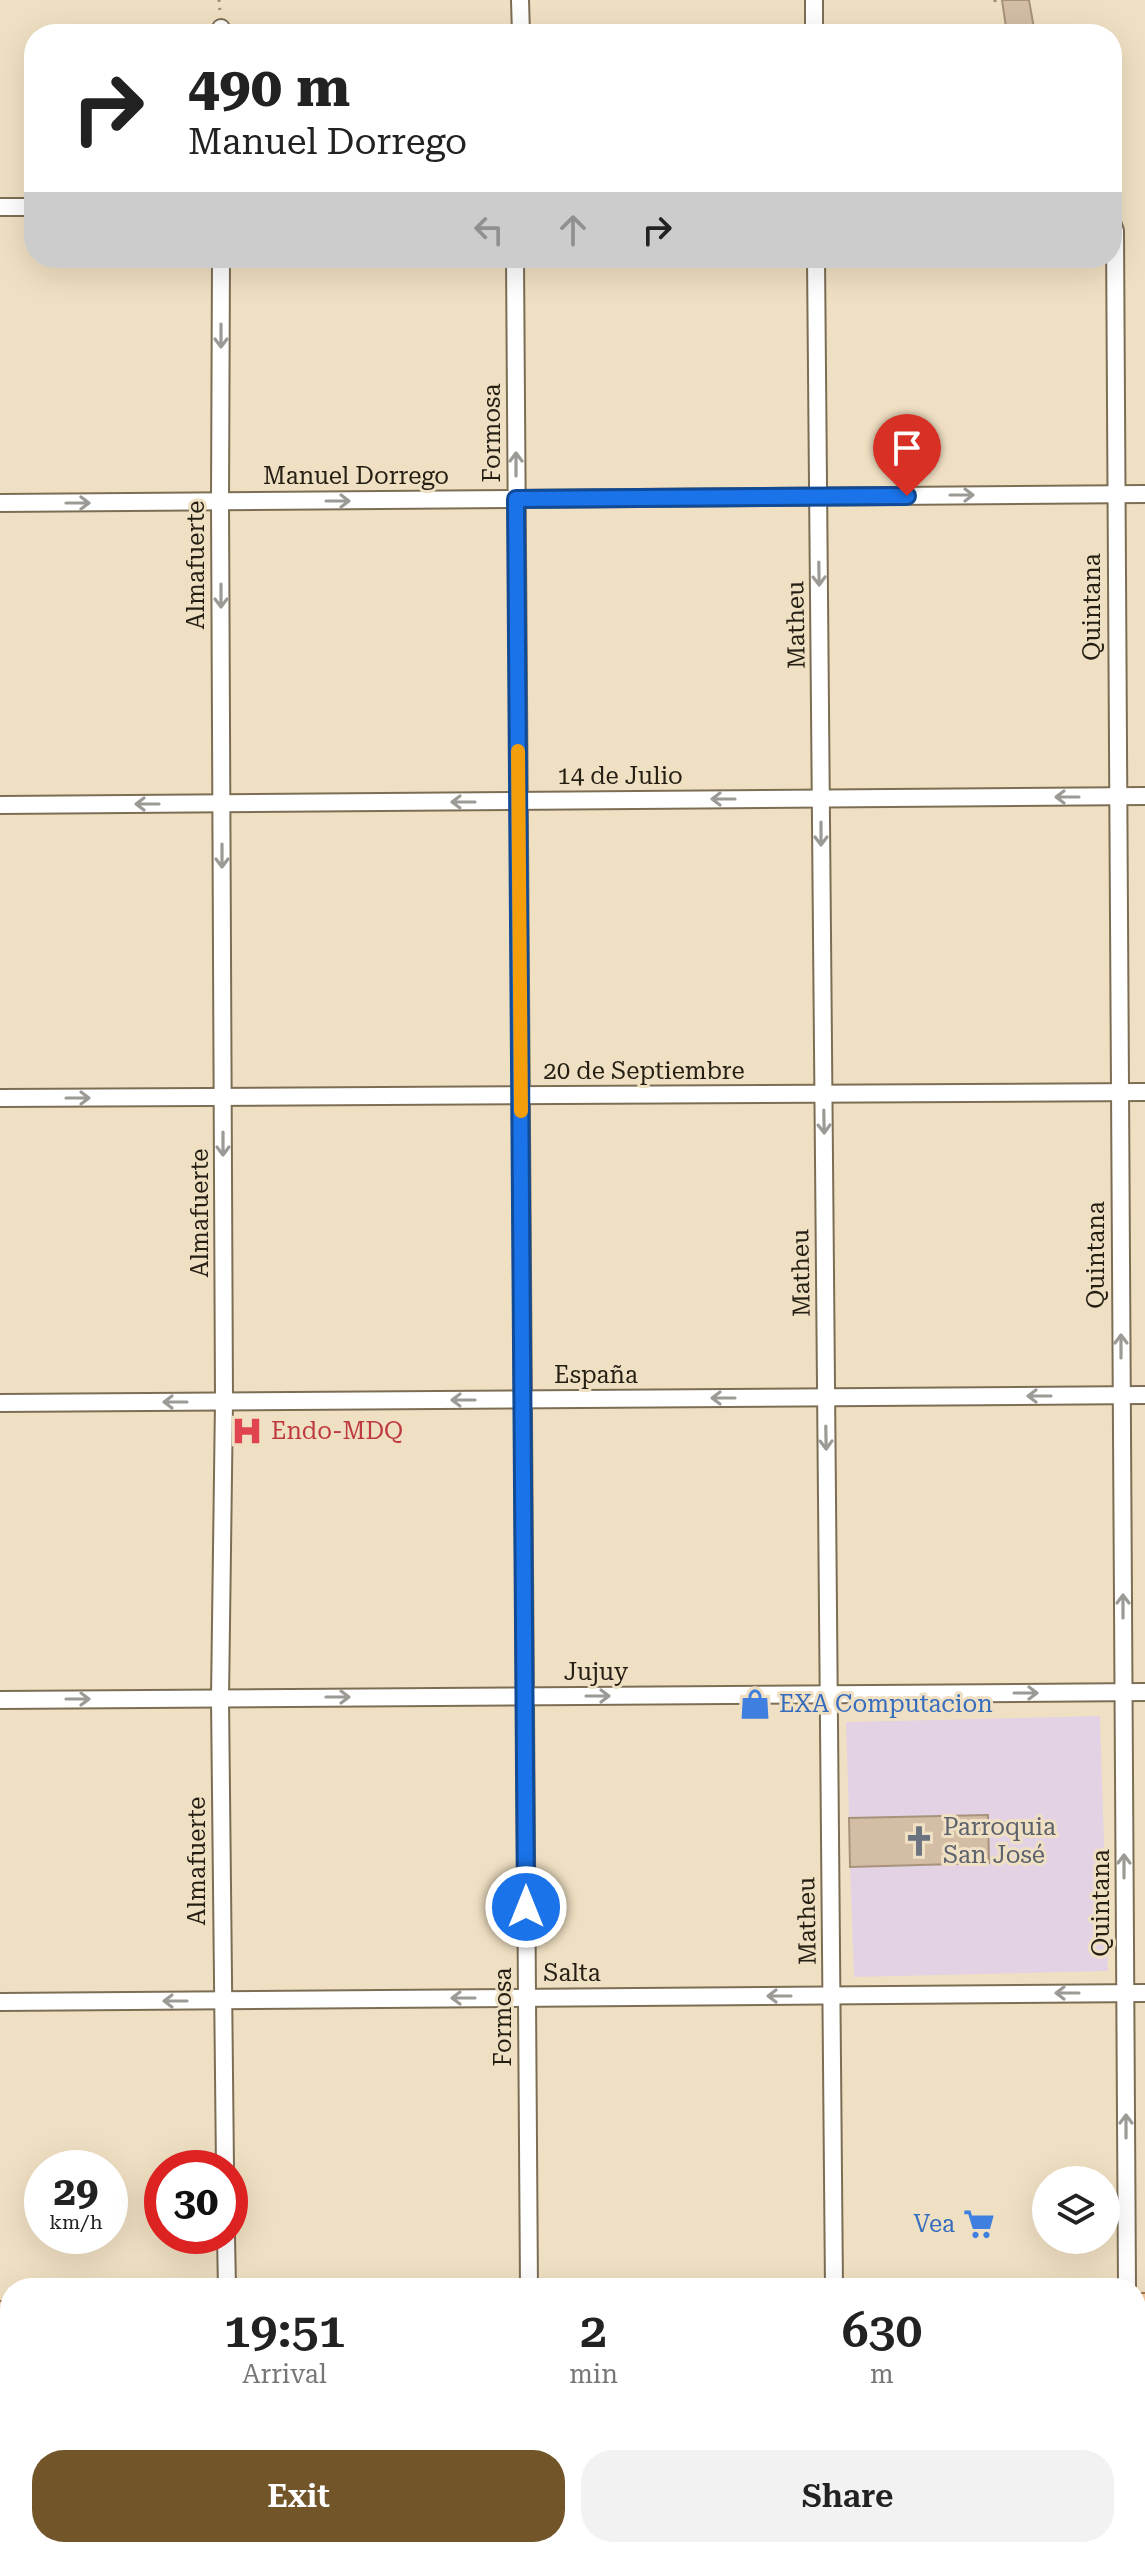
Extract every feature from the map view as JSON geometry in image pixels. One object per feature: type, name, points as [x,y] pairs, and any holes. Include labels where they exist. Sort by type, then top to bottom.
[{"type":"street","points":[[520,0],[521,24]]},
{"type":"street","points":[[814,0],[814,24]]},
{"type":"street","points":[[0,207],[24,207]]},
{"type":"street","name":"Almafuerte","points":[[221,268],[224,1401],[220,1698],[225,2150]]},
{"type":"street","name":"Formosa","points":[[515,268],[529,2278]]},
{"type":"street","name":"Matheu","points":[[816,268],[834,2278]]},
{"type":"street","name":"Quintana","points":[[1115,268],[1127,2278]]},
{"type":"street","name":"Manuel Dorrego","points":[[0,503],[1145,494]]},
{"type":"street","name":"14 de Julio","points":[[0,805],[1145,796]]},
{"type":"street","name":"20 de Septiembre","points":[[0,1098],[1145,1092]]},
{"type":"street","name":"España","points":[[0,1403],[1145,1395]]},
{"type":"street","name":"Jujuy","points":[[0,1700],[1145,1692]]},
{"type":"street","name":"Salta","points":[[0,2002],[1145,1993]]},
{"type":"street","points":[[226,2254],[227,2278]]},
{"type":"shaded area","points":[[1100,1716],[1108,1971],[854,1977],[850,1867],[989,1863],[987,1815],[849,1818],[846,1722]]},
{"type":"building","points":[[1002,0],[1029,0],[1033,24],[1006,24]]},
{"type":"building","name":"Parroquia San José","points":[[988,1815],[989,1863],[850,1867],[849,1818]]},
{"type":"slow traffic","points":[[518,751],[521,1111]]},
{"type":"place","name":"Endo-MDQ","points":[[247,1431]]},
{"type":"place","name":"EXA Computacion","points":[[755,1704]]},
{"type":"place","name":"Parroquia San José","points":[[919,1841]]},
{"type":"place","name":"Vea","points":[[979,2224]]},
{"type":"route","points":[[526,1907],[516,499],[907,496]]}]
